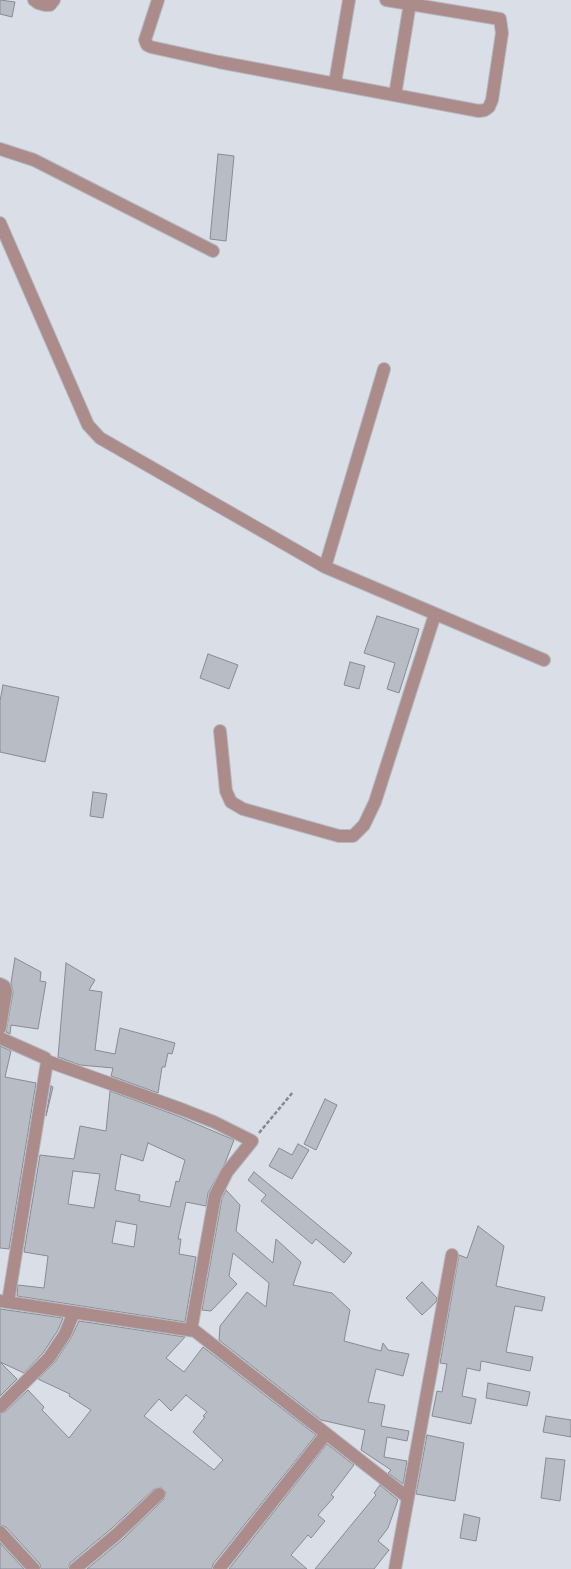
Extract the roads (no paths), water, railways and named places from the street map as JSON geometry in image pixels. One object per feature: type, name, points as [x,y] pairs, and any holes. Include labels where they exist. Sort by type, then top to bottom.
[{"type":"street","points":[[34,0],[45,5],[50,5],[54,0]]},
{"type":"street","points":[[158,0],[146,37],[146,43],[148,46],[219,62],[479,111],[485,110],[489,107],[492,100],[502,33],[500,19],[386,0]]},
{"type":"street","points":[[335,83],[349,0]]},
{"type":"street","points":[[395,95],[410,3]]},
{"type":"street","points":[[0,149],[34,160],[213,251]]},
{"type":"street","points":[[0,223],[93,431],[100,438],[325,567],[544,660]]},
{"type":"street","points":[[325,567],[384,369]]},
{"type":"street","points":[[220,732],[224,777],[228,797],[231,802],[243,808],[339,836],[353,836],[364,825],[374,802],[435,614]]},
{"type":"street","points":[[0,984],[4,986],[6,991],[0,1028]]},
{"type":"street","points":[[0,1038],[45,1058],[47,1061],[181,1108],[214,1122],[252,1141],[227,1172],[215,1196],[191,1330]]},
{"type":"street","points":[[47,1061],[4,1301],[191,1330],[205,1338],[407,1497]]},
{"type":"street","points":[[395,1569],[452,1255]]},
{"type":"street","points":[[0,1407],[50,1358],[65,1334],[74,1312]]},
{"type":"street","points":[[219,1569],[326,1434]]},
{"type":"street","points":[[76,1569],[117,1534],[159,1494]]},
{"type":"street","points":[[0,1532],[34,1569]]}]
